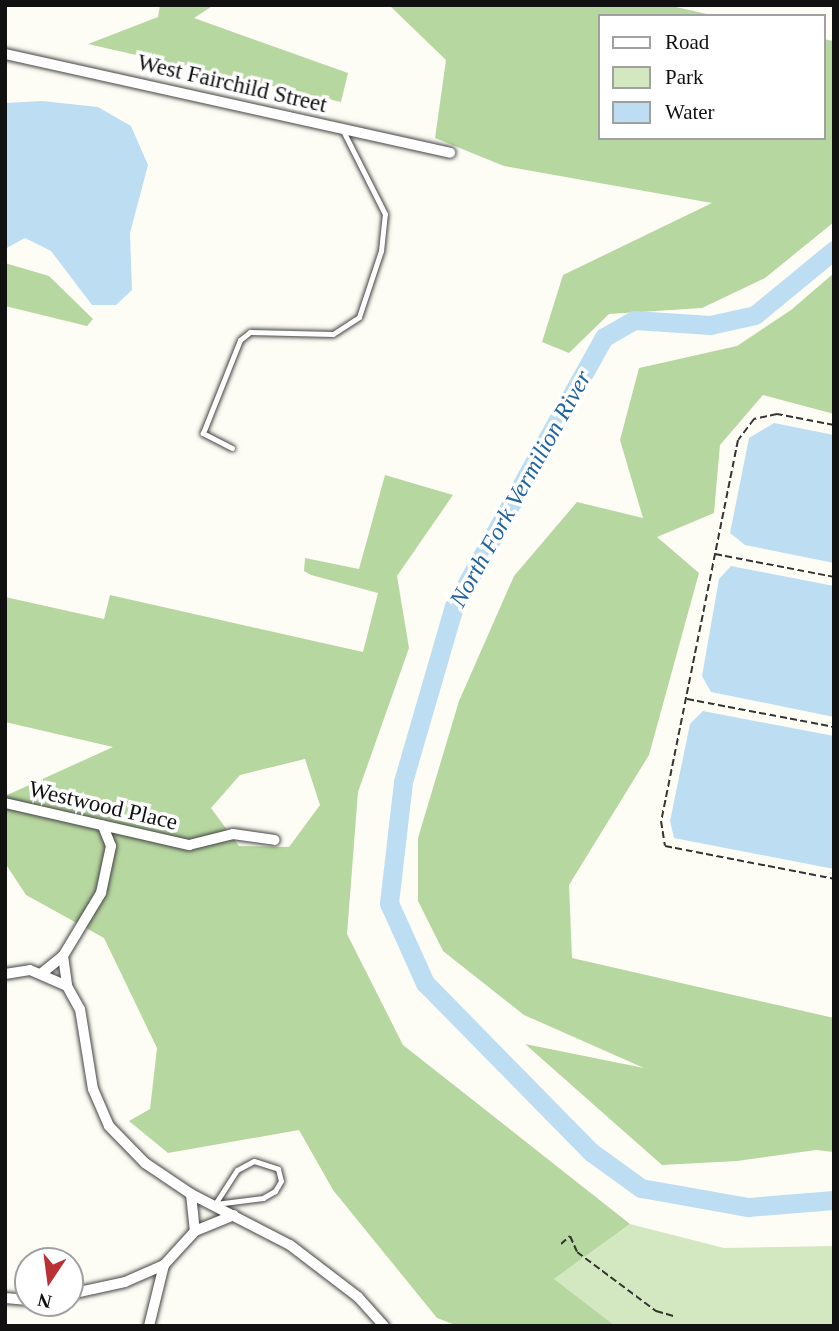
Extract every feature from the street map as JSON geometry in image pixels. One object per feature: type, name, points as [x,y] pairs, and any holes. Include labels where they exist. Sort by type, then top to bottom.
[{"type":"street","name":"West Fairchild Street","points":[[5,54],[450,153]]},
{"type":"street","name":"Westwood Place","points":[[5,803],[189,845],[233,834],[275,840]]},
{"type":"street","points":[[42,973],[64,956],[101,893],[111,846],[102,826]]},
{"type":"street","points":[[64,956],[67,986],[80,1009],[93,1089],[108,1126],[145,1163],[191,1194],[215,1204],[290,1245],[358,1297],[384,1326]]},
{"type":"street","points":[[5,974],[42,973],[67,986]]},
{"type":"street","points":[[191,1194],[195,1231]]},
{"type":"street","points":[[84,1291],[125,1282],[164,1265],[195,1231],[234,1215]]},
{"type":"street","points":[[149,1326],[164,1265]]},
{"type":"lane","points":[[232,448],[203,433],[240,340],[250,332],[334,334],[359,317],[381,251],[385,214],[342,129]]},
{"type":"lane","points":[[254,1161],[278,1169],[281,1181],[275,1191],[262,1198],[215,1204],[237,1170],[254,1161]]},
{"type":"path","points":[[834,425],[778,414],[754,419],[738,440],[662,821],[665,846],[834,879]]},
{"type":"path","points":[[715,554],[834,577]]},
{"type":"path","points":[[686,699],[834,727]]},
{"type":"path","points":[[562,1244],[570,1236],[577,1252],[656,1311],[674,1316]]},
{"type":"green space","points":[[160,5],[214,5],[194,18],[348,73],[341,102],[88,44],[158,17]]},
{"type":"green space","points":[[389,5],[667,5],[707,14],[598,14],[598,140],[825,140],[825,39],[834,41],[834,222],[765,278],[702,308],[609,314],[569,353],[542,342],[563,275],[712,203],[504,166],[435,138],[446,60]]},
{"type":"green space","points":[[5,263],[49,276],[93,319],[87,326],[5,306]]},
{"type":"green space","points":[[834,273],[834,414],[763,395],[720,445],[714,513],[657,537],[699,573],[649,755],[569,885],[572,958],[834,1018],[834,1152],[816,1150],[737,1161],[662,1165],[525,1044],[644,1068],[524,1015],[443,951],[418,901],[418,838],[459,701],[514,576],[577,502],[643,518],[620,440],[639,368],[737,346],[791,310]]},
{"type":"green space","points":[[385,475],[453,495],[397,576],[409,648],[358,792],[347,934],[403,1045],[630,1224],[554,1279],[615,1326],[458,1326],[437,1318],[333,1190],[299,1130],[168,1153],[129,1121],[150,1109],[157,1048],[104,938],[26,895],[5,863],[5,796],[113,747],[5,722],[5,597],[104,619],[110,595],[363,652],[378,593],[311,575],[304,571],[305,558],[359,569]],"holes":[[[305,759],[320,805],[289,847],[239,846],[211,808],[240,775]]]},
{"type":"green space","points":[[630,1224],[724,1248],[834,1246],[834,1326],[604,1326],[554,1279]]},
{"type":"water","points":[[42,101],[98,107],[131,126],[148,165],[130,233],[132,290],[116,305],[92,305],[51,251],[25,238],[5,249],[5,103]]},
{"type":"water","points":[[774,423],[834,435],[834,563],[745,545],[730,533],[749,438]]},
{"type":"water","points":[[731,566],[834,586],[834,717],[711,692],[702,676],[719,579]]},
{"type":"water","points":[[703,711],[834,736],[834,869],[674,838],[670,821],[690,724]]},
{"type":"waterway","name":"North Fork Vermilion River","points":[[834,250],[755,315],[710,325],[634,320],[604,337],[454,606],[403,782],[389,903],[425,983],[591,1152],[641,1188],[748,1207],[834,1200]]}]
